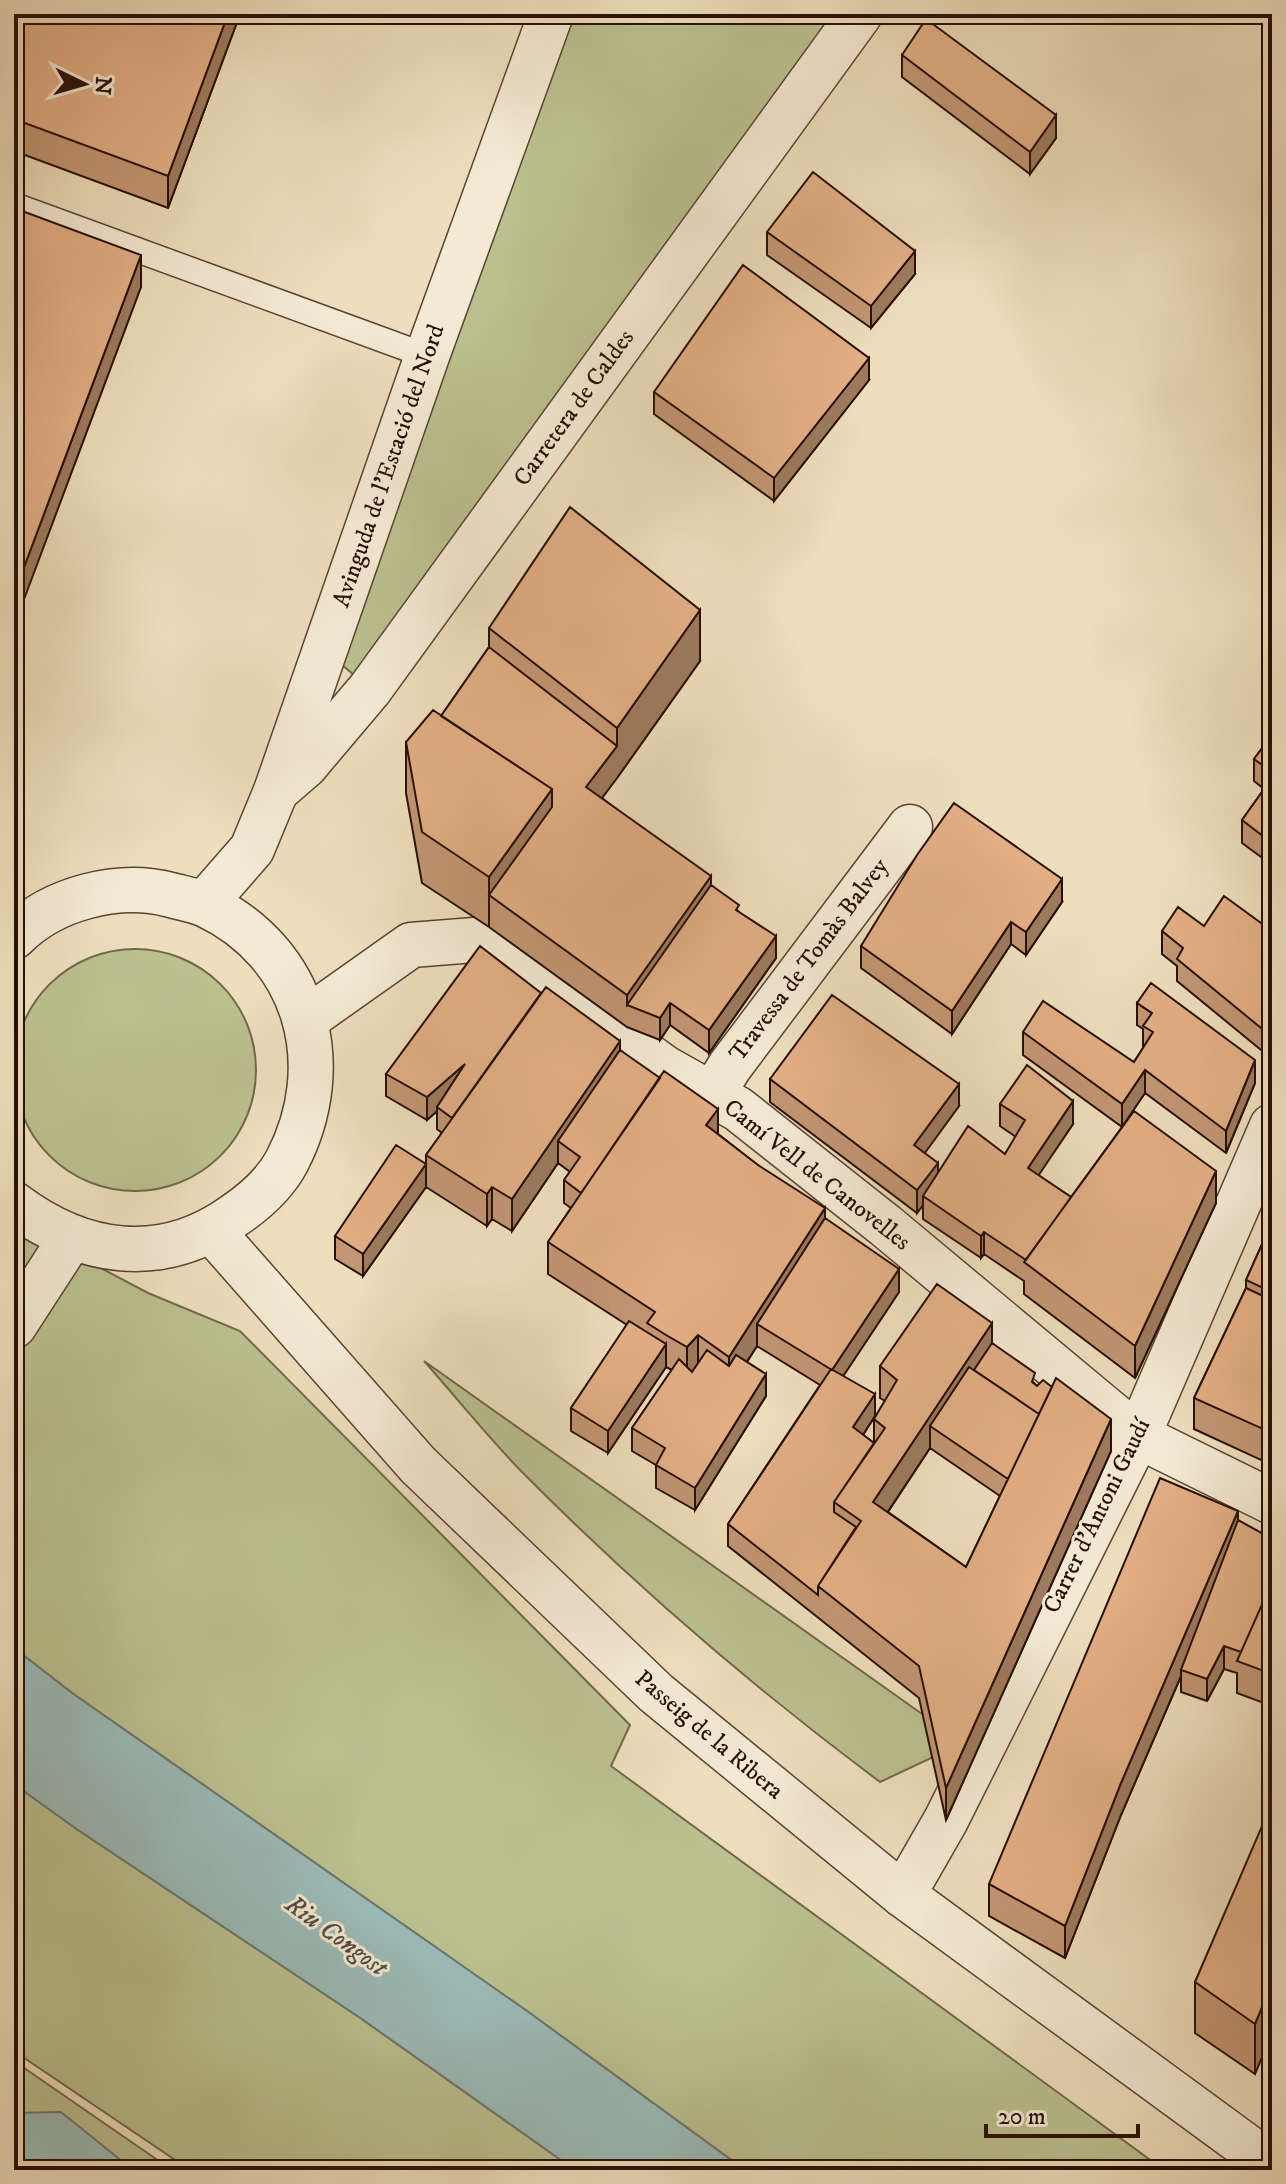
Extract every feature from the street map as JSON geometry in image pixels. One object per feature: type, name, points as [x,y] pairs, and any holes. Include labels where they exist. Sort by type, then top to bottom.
[{"type":"street","name":"Avinguda de l'Estació del Nord","points":[[204,904],[252,849],[276,791],[427,356],[551,14]]},
{"type":"street","name":"Carretera de Caldes","points":[[276,791],[305,766],[370,689],[860,14]]},
{"type":"street","name":"Travessa de Tomàs Balvey","points":[[712,1095],[730,1066],[910,827]]},
{"type":"street","points":[[14,937],[23,927],[64,903],[110,891],[158,891],[204,904],[238,924],[267,950],[290,983],[305,1020],[313,1069],[306,1118],[286,1164],[253,1203],[212,1231],[167,1247],[118,1249],[71,1238],[40,1224],[14,1204]]},
{"type":"street","name":"Camí Vell de Canovelles","points":[[305,1020],[411,945],[487,939],[665,1068],[738,1109],[886,1226],[1138,1436],[1272,1502]]},
{"type":"street","name":"Carrer d'Antoni Gaudí","points":[[903,1895],[946,1820],[1138,1436],[1272,1126]]},
{"type":"street","name":"Passeig de la Ribera","points":[[212,1231],[418,1465],[656,1693],[903,1895],[1272,2165]]},
{"type":"street","points":[[23,1312],[71,1238]]},
{"type":"lane","points":[[14,205],[427,356]]},
{"type":"green space","points":[[551,14],[860,14],[370,689],[326,651]]},
{"type":"green space","points":[[135,949],[159,951],[181,958],[221,984],[247,1024],[254,1046],[254,1094],[247,1116],[221,1156],[181,1182],[159,1189],[135,1191],[111,1189],[89,1182],[49,1156],[23,1116],[16,1094],[14,1070],[16,1046],[23,1024],[49,984],[89,958],[111,951]]},
{"type":"green space","points":[[14,1222],[148,1293],[240,1331],[630,1725],[611,1766],[1164,2170],[745,2170],[527,2011],[72,1693],[14,1648]]},
{"type":"green space","points":[[424,1361],[963,1743],[880,1782],[740,1672],[606,1554],[508,1458]]},
{"type":"green space","points":[[14,1784],[359,2017],[575,2170],[190,2170],[14,2051]]},
{"type":"green space","points":[[14,2061],[172,2170],[14,2170]]},
{"type":"water","name":"Riu Congost","points":[[14,1648],[72,1693],[527,2011],[745,2170],[575,2170],[359,2017],[78,1830],[14,1784]]},
{"type":"water","points":[[61,2112],[133,2170],[14,2170],[14,2113]]},
{"type":"building","points":[[14,14],[228,14],[168,176],[14,119]]},
{"type":"building","points":[[926,19],[1056,115],[1030,152],[902,55]]},
{"type":"building","points":[[813,172],[915,251],[871,306],[767,232]]},
{"type":"building","points":[[14,208],[141,255],[14,594]]},
{"type":"building","points":[[743,265],[869,358],[774,478],[654,392]]},
{"type":"building","points":[[570,507],[700,610],[617,728],[489,628]]},
{"type":"building","points":[[489,647],[617,746],[586,787],[711,876],[627,995],[489,895],[552,807],[552,789],[441,716]]},
{"type":"building","points":[[433,710],[552,789],[489,877],[422,832],[406,742]]},
{"type":"building","points":[[1272,735],[1272,772],[1254,759]]},
{"type":"building","points":[[1272,778],[1272,843],[1242,820]]},
{"type":"building","points":[[954,803],[1062,879],[1026,932],[1011,922],[952,1011],[861,946],[917,855]]},
{"type":"building","points":[[711,885],[739,905],[736,910],[776,936],[709,1030],[670,1003],[660,1018],[627,1005]]},
{"type":"building","points":[[1224,896],[1272,931],[1272,1037],[1177,959],[1183,948],[1162,931],[1178,907],[1204,926]]},
{"type":"building","points":[[480,946],[541,993],[452,1118],[437,1107],[465,1064],[427,1097],[386,1074]]},
{"type":"building","points":[[1151,983],[1255,1060],[1226,1131],[1145,1070],[1122,1104],[1023,1032],[1043,1001],[1134,1062],[1153,1032],[1143,1026],[1152,1013],[1137,1003]]},
{"type":"building","points":[[546,987],[620,1041],[512,1199],[492,1187],[487,1194],[426,1155]]},
{"type":"building","points":[[832,995],[959,1084],[914,1145],[938,1163],[917,1190],[770,1079]]},
{"type":"building","points":[[620,1050],[660,1078],[581,1193],[564,1180],[580,1157],[558,1141]]},
{"type":"building","points":[[1027,1065],[1073,1101],[1028,1168],[1071,1197],[1026,1260],[984,1232],[981,1236],[923,1196],[968,1126],[1005,1154],[1025,1120],[1000,1104]]},
{"type":"building","points":[[664,1071],[718,1109],[706,1125],[758,1165],[825,1208],[729,1357],[698,1335],[687,1347],[647,1323],[655,1312],[548,1242]]},
{"type":"building","points":[[1134,1111],[1216,1171],[1135,1346],[1024,1262]]},
{"type":"building","points":[[396,1145],[426,1164],[363,1254],[335,1236]]},
{"type":"building","points":[[825,1218],[899,1269],[832,1370],[757,1324]]},
{"type":"building","points":[[1272,1222],[1272,1292],[1246,1280]]},
{"type":"building","points":[[937,1284],[992,1323],[873,1502],[966,1567],[1056,1378],[1111,1419],[946,1788],[919,1666],[818,1586],[861,1521],[834,1502],[885,1428],[874,1419],[897,1380],[880,1366]]},
{"type":"building","points":[[1246,1288],[1272,1300],[1272,1433],[1194,1398]]},
{"type":"building","points":[[629,1321],[666,1344],[608,1431],[571,1408]]},
{"type":"building","points":[[992,1343],[1035,1373],[1032,1382],[1037,1386],[1043,1380],[1052,1387],[1039,1414],[974,1370]]},
{"type":"building","points":[[707,1350],[729,1366],[736,1355],[766,1374],[695,1488],[656,1465],[665,1448],[632,1428],[679,1359],[692,1372]]},
{"type":"building","points":[[969,1367],[1039,1414],[1008,1479],[930,1426]]},
{"type":"building","points":[[831,1369],[875,1394],[853,1427],[874,1443],[834,1502],[834,1512],[856,1527],[818,1586],[818,1595],[728,1524]]},
{"type":"building","points":[[1160,1478],[1238,1511],[1121,1783],[1065,1926],[989,1884]]},
{"type":"building","points":[[1238,1520],[1272,1539],[1272,1582],[1241,1652],[1224,1646],[1207,1679],[1181,1670]]},
{"type":"building","points":[[1272,1582],[1272,1674],[1237,1661]]},
{"type":"building","points":[[1262,1826],[1272,1831],[1272,1983],[1255,2024],[1195,1982]]}]
